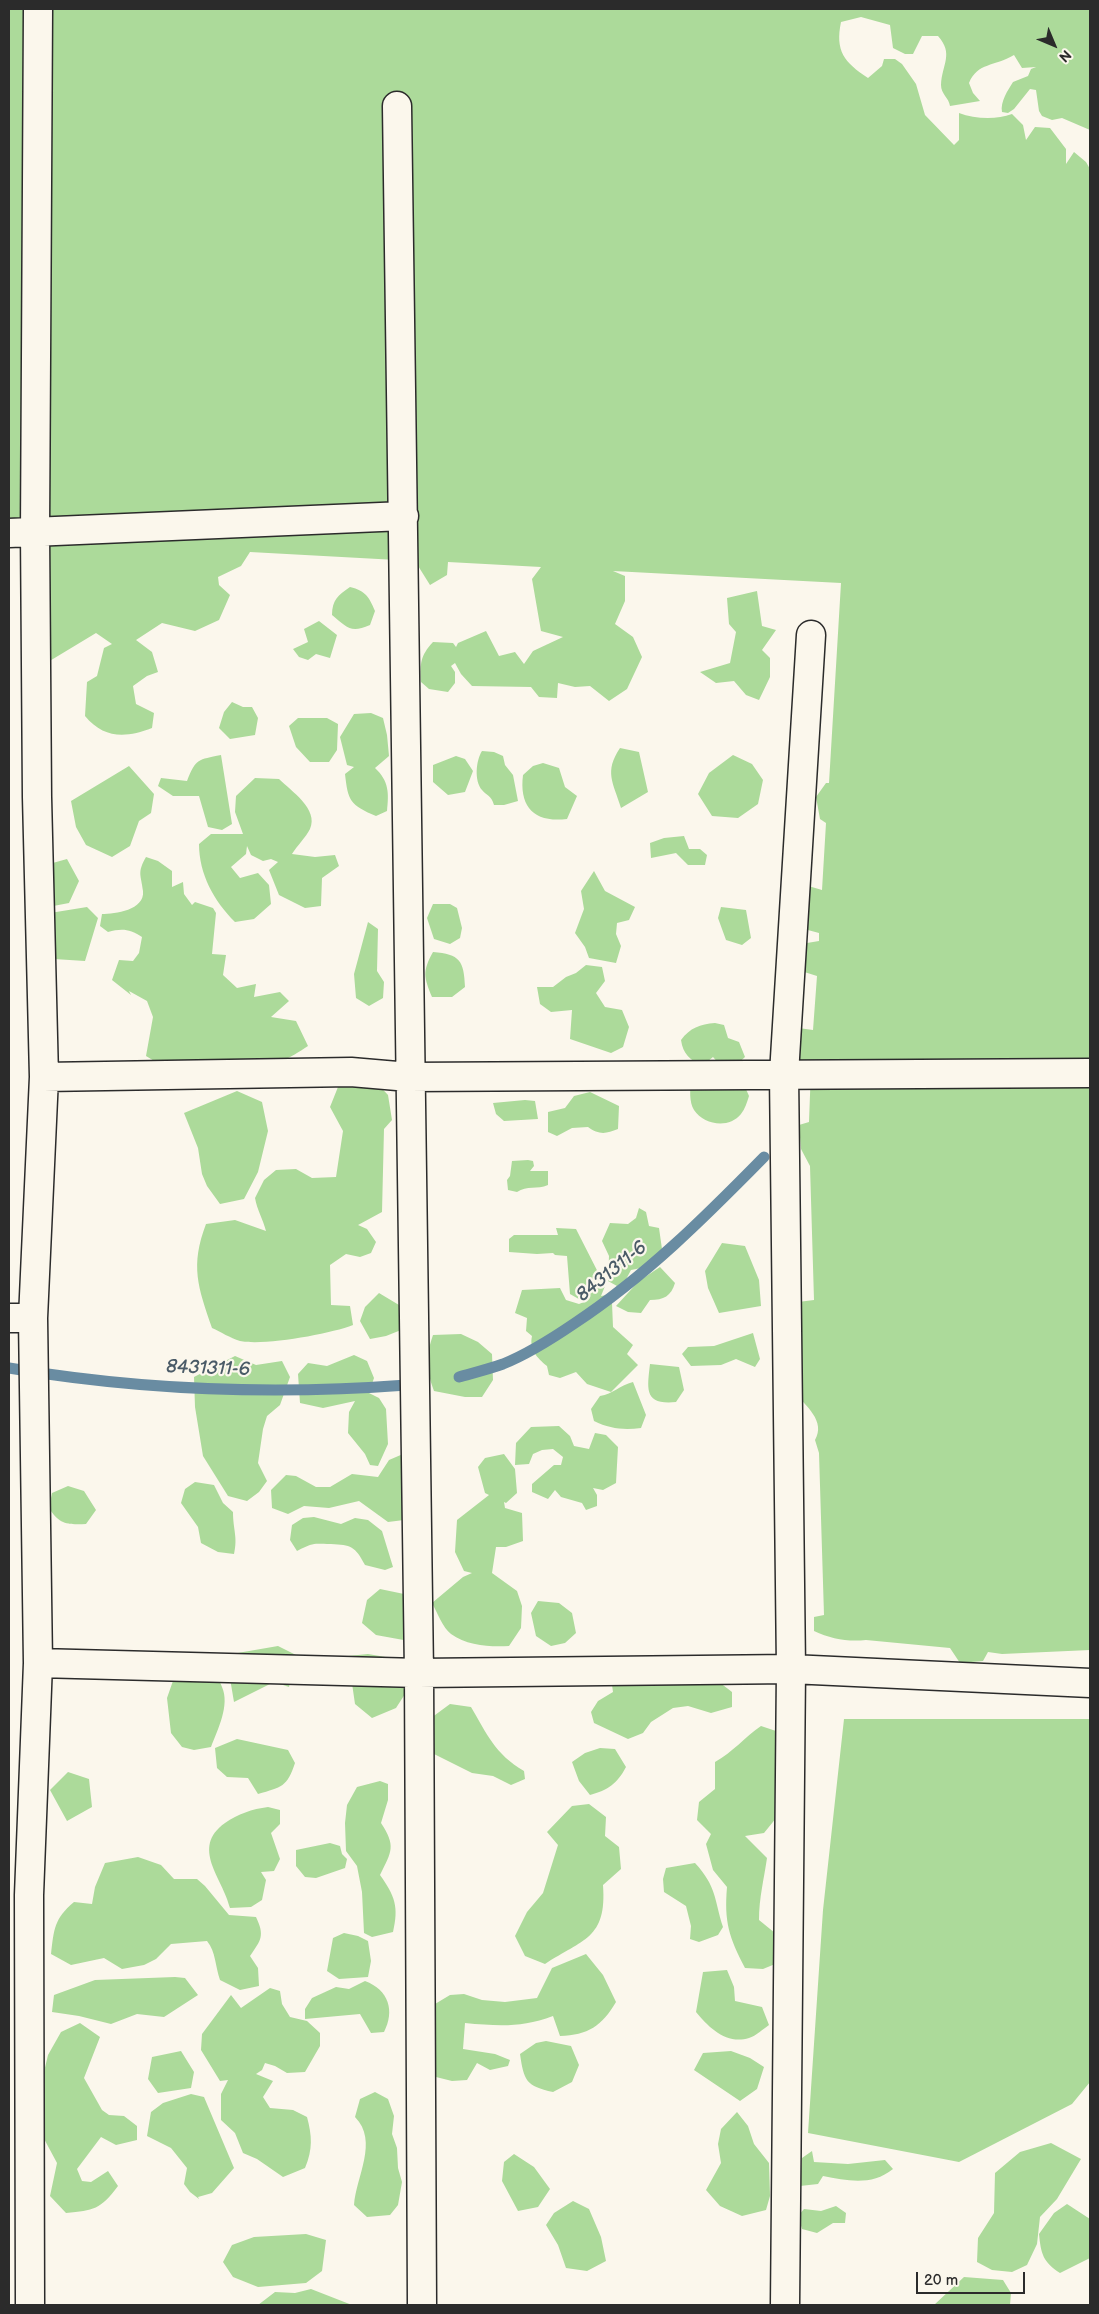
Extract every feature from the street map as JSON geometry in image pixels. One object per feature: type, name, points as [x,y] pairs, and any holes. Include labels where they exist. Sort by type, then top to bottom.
[{"type":"street","points":[[30,2305],[19,1895],[38,1663],[21,1318],[44,1077],[37,797],[35,531],[38,9]]},
{"type":"street","points":[[397,106],[420,1672],[422,2305]]},
{"type":"street","points":[[9,532],[404,516]]},
{"type":"street","points":[[785,2305],[791,1669],[784,1074],[811,635]]},
{"type":"street","points":[[44,1077],[351,1072],[410,1077],[1090,1073]]},
{"type":"street","points":[[38,1663],[420,1672],[791,1669],[1090,1683]]},
{"type":"green space","points":[[9,9],[1090,9],[1090,130],[1062,118],[1052,120],[1042,116],[1039,111],[1036,90],[1030,89],[1014,109],[1008,113],[1002,112],[1003,100],[1013,82],[1028,76],[1031,69],[1036,67],[1022,68],[1014,55],[982,68],[973,76],[969,83],[973,93],[980,101],[950,106],[941,88],[946,54],[943,42],[938,36],[922,36],[913,54],[905,54],[893,48],[890,25],[861,17],[841,22],[839,41],[847,61],[868,78],[882,66],[884,59],[895,59],[902,64],[916,84],[925,115],[954,145],[959,140],[959,113],[972,117],[986,118],[1012,114],[1023,125],[1026,140],[1035,127],[1050,128],[1066,149],[1066,164],[1074,152],[1086,162],[1090,169],[1090,1650],[1002,1654],[988,1652],[983,1661],[960,1663],[950,1648],[866,1640],[853,1641],[833,1638],[814,1631],[814,1617],[824,1615],[819,1453],[815,1440],[818,1426],[809,1408],[794,1392],[798,1302],[814,1300],[810,1166],[801,1149],[799,1125],[809,1122],[811,1068],[792,1063],[791,1027],[813,1030],[817,976],[798,970],[795,945],[819,941],[819,933],[793,926],[805,885],[822,890],[826,823],[820,819],[816,797],[826,783],[829,783],[841,583],[613,571],[625,576],[625,601],[615,624],[633,637],[642,657],[627,689],[609,701],[590,686],[575,687],[558,683],[557,698],[539,697],[531,687],[472,686],[461,674],[455,663],[451,666],[455,672],[455,683],[448,692],[429,689],[421,682],[422,661],[433,642],[453,643],[456,647],[458,643],[486,631],[499,656],[515,652],[524,664],[533,651],[563,637],[541,631],[532,579],[541,567],[448,562],[447,575],[430,585],[415,561],[250,552],[241,566],[218,577],[219,585],[230,595],[219,620],[195,631],[162,623],[136,640],[152,652],[158,672],[147,676],[133,686],[136,704],[154,713],[152,728],[124,735],[108,733],[92,724],[85,716],[87,682],[97,676],[104,648],[112,644],[96,633],[48,662],[31,548],[9,539]]},
{"type":"green space","points":[[350,587],[366,595],[375,611],[370,625],[363,628],[349,628],[332,615],[336,598]]},
{"type":"green space","points":[[757,591],[762,626],[776,630],[762,650],[770,658],[770,677],[759,700],[746,695],[734,681],[716,683],[700,672],[730,663],[736,632],[729,624],[727,598]]},
{"type":"green space","points":[[319,621],[337,635],[330,658],[316,654],[308,660],[299,657],[293,649],[308,642],[304,629]]},
{"type":"green space","points":[[232,702],[243,707],[252,707],[258,718],[255,735],[230,739],[219,728],[224,712]]},
{"type":"green space","points":[[371,713],[383,718],[389,756],[375,768],[383,778],[387,788],[388,799],[387,811],[376,816],[361,809],[349,796],[345,774],[354,767],[347,765],[340,737],[354,714]]},
{"type":"green space","points":[[298,718],[327,718],[338,724],[337,750],[329,762],[310,762],[296,747],[289,726]]},
{"type":"green space","points":[[620,748],[639,752],[648,792],[621,808],[611,777],[612,764]]},
{"type":"green space","points":[[482,751],[494,752],[503,756],[505,765],[513,775],[518,801],[504,805],[494,805],[490,797],[479,786],[477,770],[478,760]]},
{"type":"green space","points":[[221,755],[232,824],[222,830],[208,827],[199,796],[173,796],[158,786],[161,778],[187,781],[193,768],[199,761]]},
{"type":"green space","points":[[733,755],[752,764],[763,780],[758,804],[738,818],[712,816],[698,794],[709,773]]},
{"type":"green space","points":[[456,756],[465,759],[473,771],[465,792],[448,795],[433,782],[433,765]]},
{"type":"green space","points":[[543,763],[559,768],[565,787],[577,796],[567,819],[555,820],[546,818],[538,815],[526,804],[522,786],[523,775],[533,766]]},
{"type":"green space","points":[[129,766],[154,794],[151,813],[139,821],[130,846],[112,857],[86,845],[76,827],[71,801]]},
{"type":"green space","points":[[255,778],[279,779],[302,801],[311,814],[312,822],[310,829],[292,854],[315,857],[335,855],[339,866],[322,878],[321,906],[305,908],[279,895],[269,870],[278,862],[271,859],[263,861],[251,855],[247,846],[246,854],[231,867],[240,878],[258,873],[269,885],[271,904],[254,919],[235,922],[214,896],[209,886],[202,866],[199,844],[211,834],[243,834],[235,812],[236,796]]},
{"type":"green space","points":[[684,836],[689,849],[700,849],[707,855],[705,865],[688,865],[676,853],[651,858],[650,843],[664,838]]},
{"type":"green space","points":[[146,857],[158,861],[172,871],[172,887],[183,882],[184,894],[192,905],[195,902],[213,908],[216,913],[212,954],[226,955],[223,975],[237,988],[256,984],[254,997],[280,992],[289,1001],[271,1017],[296,1021],[308,1046],[283,1061],[255,1070],[236,1069],[217,1061],[202,1060],[169,1070],[146,1056],[153,1017],[147,1001],[129,991],[131,995],[112,980],[119,960],[133,961],[139,953],[142,937],[126,930],[108,932],[100,926],[102,914],[128,910],[139,903],[143,891],[141,870]]},
{"type":"green space","points":[[67,859],[79,881],[69,903],[48,907],[35,892],[24,871]]},
{"type":"green space","points":[[594,871],[605,891],[635,907],[629,920],[617,923],[616,934],[621,946],[616,963],[589,958],[585,947],[575,933],[584,909],[581,891]]},
{"type":"green space","points":[[433,904],[450,904],[457,908],[462,928],[460,938],[450,944],[434,939],[427,918]]},
{"type":"green space","points":[[87,907],[98,918],[85,961],[54,959],[50,913]]},
{"type":"green space","points":[[721,907],[746,910],[751,938],[742,945],[726,940],[718,918]]},
{"type":"green space","points":[[368,922],[378,929],[377,971],[384,982],[383,998],[369,1006],[356,998],[354,974]]},
{"type":"green space","points":[[433,952],[455,957],[462,965],[465,987],[452,997],[432,997],[425,975]]},
{"type":"green space","points":[[586,965],[602,967],[605,981],[596,993],[605,1007],[622,1010],[629,1027],[623,1047],[611,1053],[570,1039],[572,1010],[551,1012],[540,1004],[537,987],[553,987]]},
{"type":"green space","points":[[715,1023],[724,1025],[728,1038],[739,1042],[745,1057],[735,1066],[720,1065],[713,1057],[702,1066],[691,1059],[683,1049],[681,1040],[688,1032],[705,1024]]},
{"type":"green space","points":[[371,1077],[388,1095],[392,1120],[384,1129],[382,1212],[358,1225],[367,1229],[376,1242],[371,1253],[360,1257],[346,1254],[330,1265],[331,1305],[350,1306],[353,1325],[313,1335],[265,1342],[240,1341],[212,1328],[200,1288],[197,1265],[198,1252],[206,1224],[235,1220],[266,1231],[255,1198],[264,1180],[276,1170],[296,1169],[312,1178],[336,1177],[343,1131],[330,1107],[340,1082],[357,1087]]},
{"type":"green space","points":[[691,1080],[742,1080],[749,1096],[746,1105],[736,1119],[730,1122],[710,1122],[698,1115],[692,1107],[690,1095]]},
{"type":"green space","points":[[237,1091],[262,1102],[268,1131],[258,1172],[244,1199],[220,1204],[207,1186],[202,1174],[198,1148],[184,1113]]},
{"type":"green space","points":[[590,1092],[619,1106],[618,1129],[603,1133],[588,1127],[572,1128],[557,1136],[548,1132],[548,1112],[565,1108],[574,1096]]},
{"type":"green space","points":[[535,1101],[538,1119],[504,1121],[496,1114],[493,1103]]},
{"type":"green space","points":[[512,1161],[533,1161],[534,1166],[530,1171],[548,1171],[548,1185],[517,1192],[508,1190],[507,1180],[510,1176]]},
{"type":"green space","points":[[639,1208],[646,1212],[649,1226],[659,1228],[662,1249],[646,1267],[631,1270],[623,1285],[617,1286],[608,1281],[609,1256],[602,1241],[610,1223],[628,1224],[636,1218]]},
{"type":"green space","points":[[556,1228],[576,1229],[605,1286],[601,1296],[607,1295],[612,1303],[613,1327],[633,1345],[627,1354],[638,1365],[611,1392],[587,1384],[576,1372],[560,1378],[549,1375],[547,1366],[533,1349],[532,1336],[526,1331],[527,1318],[515,1313],[522,1290],[560,1288],[566,1300],[579,1304],[584,1302],[570,1294],[567,1256],[555,1255],[553,1253],[509,1252],[509,1239],[514,1235],[558,1235]]},
{"type":"green space","points":[[722,1243],[745,1246],[759,1280],[761,1306],[719,1313],[708,1288],[705,1271]]},
{"type":"green space","points":[[660,1267],[675,1283],[669,1294],[663,1298],[650,1300],[641,1313],[628,1312],[616,1306],[639,1281]]},
{"type":"green space","points":[[379,1293],[399,1305],[406,1315],[401,1330],[386,1336],[370,1339],[360,1321],[365,1307]]},
{"type":"green space","points":[[753,1333],[760,1359],[755,1367],[736,1359],[721,1365],[691,1366],[682,1354],[688,1347],[714,1346]]},
{"type":"green space","points":[[461,1334],[478,1342],[492,1354],[493,1380],[482,1397],[465,1397],[434,1391],[429,1376],[429,1351],[433,1335]]},
{"type":"green space","points":[[354,1355],[367,1361],[374,1378],[369,1393],[379,1398],[386,1409],[388,1444],[378,1466],[370,1465],[365,1454],[348,1433],[349,1412],[355,1401],[323,1408],[300,1403],[298,1374],[308,1363],[327,1366]]},
{"type":"green space","points":[[235,1356],[256,1365],[282,1361],[290,1377],[280,1405],[267,1416],[263,1429],[258,1463],[267,1481],[259,1492],[247,1501],[228,1496],[203,1456],[195,1407],[194,1377]]},
{"type":"green space","points":[[650,1364],[679,1367],[684,1390],[676,1402],[658,1401],[650,1394],[648,1381]]},
{"type":"green space","points":[[633,1382],[646,1415],[641,1428],[617,1428],[594,1421],[591,1409],[600,1396]]},
{"type":"green space","points":[[559,1426],[570,1436],[574,1446],[589,1449],[595,1433],[606,1435],[618,1447],[616,1483],[603,1490],[593,1488],[597,1495],[597,1506],[586,1510],[582,1503],[561,1497],[555,1490],[548,1499],[532,1492],[532,1484],[554,1465],[561,1465],[563,1457],[553,1449],[542,1450],[533,1454],[529,1464],[515,1465],[516,1443],[531,1427]]},
{"type":"green space","points":[[403,1454],[404,1520],[388,1522],[359,1501],[329,1508],[304,1506],[288,1514],[272,1508],[271,1490],[286,1475],[296,1476],[316,1487],[330,1487],[352,1474],[378,1477],[389,1460]]},
{"type":"green space","points":[[504,1454],[515,1469],[517,1493],[506,1503],[504,1502],[505,1508],[522,1513],[523,1541],[506,1547],[496,1547],[492,1573],[517,1591],[522,1606],[521,1628],[509,1646],[487,1646],[464,1641],[451,1634],[443,1624],[432,1603],[463,1577],[472,1573],[464,1571],[455,1552],[457,1520],[489,1495],[485,1493],[478,1467],[485,1458]]},
{"type":"green space","points":[[195,1482],[214,1485],[223,1503],[233,1512],[234,1554],[218,1552],[201,1543],[198,1527],[181,1503],[185,1489]]},
{"type":"green space","points":[[68,1486],[84,1491],[96,1510],[86,1524],[64,1522],[56,1517],[49,1508],[52,1493]]},
{"type":"green space","points":[[314,1517],[341,1524],[355,1518],[368,1520],[382,1531],[393,1567],[385,1570],[365,1565],[355,1550],[343,1545],[314,1544],[297,1551],[290,1540],[292,1525],[303,1518]]},
{"type":"green space","points":[[380,1589],[404,1594],[409,1641],[376,1635],[362,1623],[367,1600]]},
{"type":"green space","points":[[538,1601],[559,1603],[572,1613],[576,1633],[565,1643],[551,1646],[536,1636],[531,1613]]},
{"type":"green space","points":[[278,1646],[296,1655],[289,1687],[274,1682],[234,1702],[226,1655]]},
{"type":"green space","points":[[368,1654],[397,1659],[407,1691],[396,1708],[372,1718],[355,1704],[348,1656]]},
{"type":"green space","points":[[200,1655],[220,1683],[225,1701],[220,1725],[211,1747],[194,1750],[182,1747],[171,1733],[167,1698],[181,1658]]},
{"type":"green space","points":[[623,1669],[719,1682],[732,1692],[732,1707],[711,1713],[688,1706],[673,1708],[651,1722],[643,1733],[628,1739],[594,1723],[591,1712],[598,1701],[613,1692],[612,1685]]},
{"type":"green space","points":[[450,1704],[471,1707],[493,1743],[506,1758],[524,1771],[525,1779],[511,1785],[493,1776],[472,1773],[434,1754],[431,1718]]},
{"type":"green space","points":[[844,1719],[1090,1719],[1090,2082],[1072,2104],[959,2162],[808,2133],[823,1910]]},
{"type":"green space","points":[[761,1726],[785,1734],[781,1812],[764,1833],[745,1836],[767,1858],[759,1920],[786,1942],[780,1962],[763,1969],[745,1968],[731,1938],[726,1910],[727,1887],[713,1870],[706,1844],[711,1834],[697,1820],[699,1802],[715,1789],[715,1762],[728,1754]]},
{"type":"green space","points":[[237,1739],[288,1750],[295,1763],[286,1782],[258,1794],[248,1778],[227,1777],[217,1768],[215,1748]]},
{"type":"green space","points":[[600,1748],[615,1749],[626,1767],[611,1786],[590,1795],[579,1781],[572,1762],[585,1753]]},
{"type":"green space","points":[[68,1772],[89,1779],[92,1807],[67,1821],[50,1790]]},
{"type":"green space","points":[[380,1781],[388,1784],[388,1800],[381,1823],[389,1837],[391,1849],[380,1875],[392,1896],[396,1915],[393,1932],[372,1937],[364,1933],[362,1892],[357,1866],[346,1851],[345,1823],[347,1805],[357,1787]]},
{"type":"green space","points":[[589,1804],[606,1817],[605,1836],[619,1847],[621,1869],[603,1885],[601,1917],[590,1935],[545,1964],[525,1956],[515,1936],[527,1912],[543,1893],[558,1845],[547,1832],[572,1806]]},
{"type":"green space","points":[[268,1807],[280,1810],[280,1824],[271,1833],[280,1859],[274,1871],[261,1872],[266,1880],[262,1900],[251,1907],[230,1908],[212,1864],[209,1853],[210,1843],[215,1833],[225,1823],[245,1812]]},
{"type":"green space","points":[[330,1843],[340,1846],[342,1854],[347,1859],[345,1868],[316,1878],[305,1877],[296,1866],[296,1850]]},
{"type":"green space","points":[[138,1857],[161,1865],[174,1879],[197,1879],[229,1915],[256,1917],[261,1933],[257,1946],[250,1956],[258,1968],[259,1986],[240,1990],[220,1980],[214,1954],[207,1941],[171,1944],[156,1959],[144,1965],[122,1969],[104,1958],[71,1965],[51,1954],[54,1931],[59,1919],[74,1902],[92,1904],[95,1887],[105,1863]]},
{"type":"green space","points":[[695,1863],[711,1886],[723,1927],[718,1935],[699,1942],[690,1939],[691,1926],[686,1906],[664,1892],[663,1879],[666,1868]]},
{"type":"green space","points":[[344,1933],[358,1936],[368,1941],[371,1961],[368,1977],[339,1979],[327,1971],[333,1938]]},
{"type":"green space","points":[[586,1954],[603,1975],[616,2002],[600,2023],[579,2034],[560,2036],[553,2016],[530,2023],[509,2025],[465,2023],[463,2049],[495,2054],[510,2060],[508,2066],[490,2070],[477,2063],[467,2080],[452,2081],[432,2076],[430,2007],[450,1995],[464,1994],[482,2000],[505,2002],[537,1998],[552,1968]]},
{"type":"green space","points":[[727,1970],[734,1987],[735,2001],[762,2007],[769,2025],[749,2038],[733,2039],[719,2034],[696,2012],[703,1972]]},
{"type":"green space","points":[[185,1978],[198,1995],[164,2017],[137,2014],[111,2024],[52,2012],[54,1995],[95,1980]]},
{"type":"green space","points":[[365,1981],[380,1990],[388,2002],[389,2016],[384,2032],[371,2033],[360,2014],[305,2019],[305,2009],[312,1998],[336,1987],[349,1989]]},
{"type":"green space","points":[[270,1988],[280,1991],[282,2004],[290,2017],[307,2021],[320,2033],[320,2046],[305,2072],[287,2073],[265,2063],[262,2070],[256,2074],[273,2081],[263,2097],[270,2108],[293,2110],[307,2117],[311,2142],[305,2168],[283,2177],[257,2159],[243,2153],[235,2133],[221,2120],[221,2094],[228,2080],[220,2081],[201,2050],[202,2034],[231,1995],[241,2008]]},
{"type":"green space","points":[[80,2023],[100,2037],[84,2078],[102,2110],[109,2115],[124,2116],[137,2126],[137,2140],[116,2145],[101,2137],[77,2169],[82,2181],[91,2182],[108,2171],[118,2186],[106,2200],[96,2207],[66,2213],[50,2196],[57,2163],[42,2135],[44,2105],[42,2080],[48,2055],[61,2032]]},
{"type":"green space","points":[[546,2041],[571,2046],[579,2065],[572,2082],[553,2092],[537,2087],[528,2081],[523,2070],[520,2054],[536,2043]]},
{"type":"green space","points":[[181,2051],[194,2072],[191,2088],[158,2093],[148,2079],[152,2057]]},
{"type":"green space","points":[[731,2051],[750,2058],[764,2067],[757,2089],[740,2101],[694,2070],[703,2053]]},
{"type":"green space","points":[[375,2092],[388,2099],[394,2116],[392,2134],[397,2148],[398,2168],[402,2182],[398,2205],[390,2215],[367,2217],[354,2205],[366,2148],[362,2127],[355,2117],[360,2099]]},
{"type":"green space","points":[[191,2094],[204,2097],[234,2168],[212,2193],[198,2197],[199,2199],[184,2184],[187,2168],[171,2148],[147,2136],[151,2112],[163,2103]]},
{"type":"green space","points":[[737,2112],[748,2126],[754,2144],[769,2163],[770,2196],[766,2210],[742,2216],[720,2206],[706,2190],[721,2163],[718,2144],[721,2129]]},
{"type":"green space","points":[[1051,2143],[1081,2159],[1057,2199],[1040,2217],[1037,2244],[1027,2265],[1012,2272],[992,2270],[977,2262],[978,2238],[994,2213],[995,2173],[1020,2152]]},
{"type":"green space","points":[[812,2151],[814,2162],[848,2164],[885,2160],[893,2169],[877,2178],[868,2180],[859,2181],[823,2176],[818,2184],[800,2186],[802,2158]]},
{"type":"green space","points":[[514,2154],[534,2167],[550,2189],[538,2207],[518,2211],[502,2181],[504,2162]]},
{"type":"green space","points":[[573,2201],[589,2209],[601,2237],[606,2261],[587,2271],[566,2268],[558,2245],[546,2225],[554,2213]]},
{"type":"green space","points":[[1067,2204],[1090,2219],[1090,2258],[1060,2273],[1046,2261],[1039,2234],[1054,2213]]},
{"type":"green space","points":[[836,2206],[846,2213],[845,2223],[833,2223],[817,2233],[802,2229],[798,2216],[804,2209],[821,2211]]},
{"type":"green space","points":[[306,2234],[326,2240],[322,2271],[306,2283],[258,2287],[233,2277],[223,2262],[232,2245],[254,2237]]},
{"type":"green space","points":[[964,2277],[1003,2280],[1011,2293],[1010,2305],[934,2305]]},
{"type":"green space","points":[[311,2289],[352,2305],[258,2305],[275,2292],[295,2293]]},
{"type":"waterway","name":"8431311-6","points":[[459,1377],[503,1364],[522,1355],[558,1334],[601,1305],[674,1245],[764,1157]]},
{"type":"waterway","name":"8431311-6","points":[[9,1368],[157,1386],[307,1390],[407,1385]]}]
